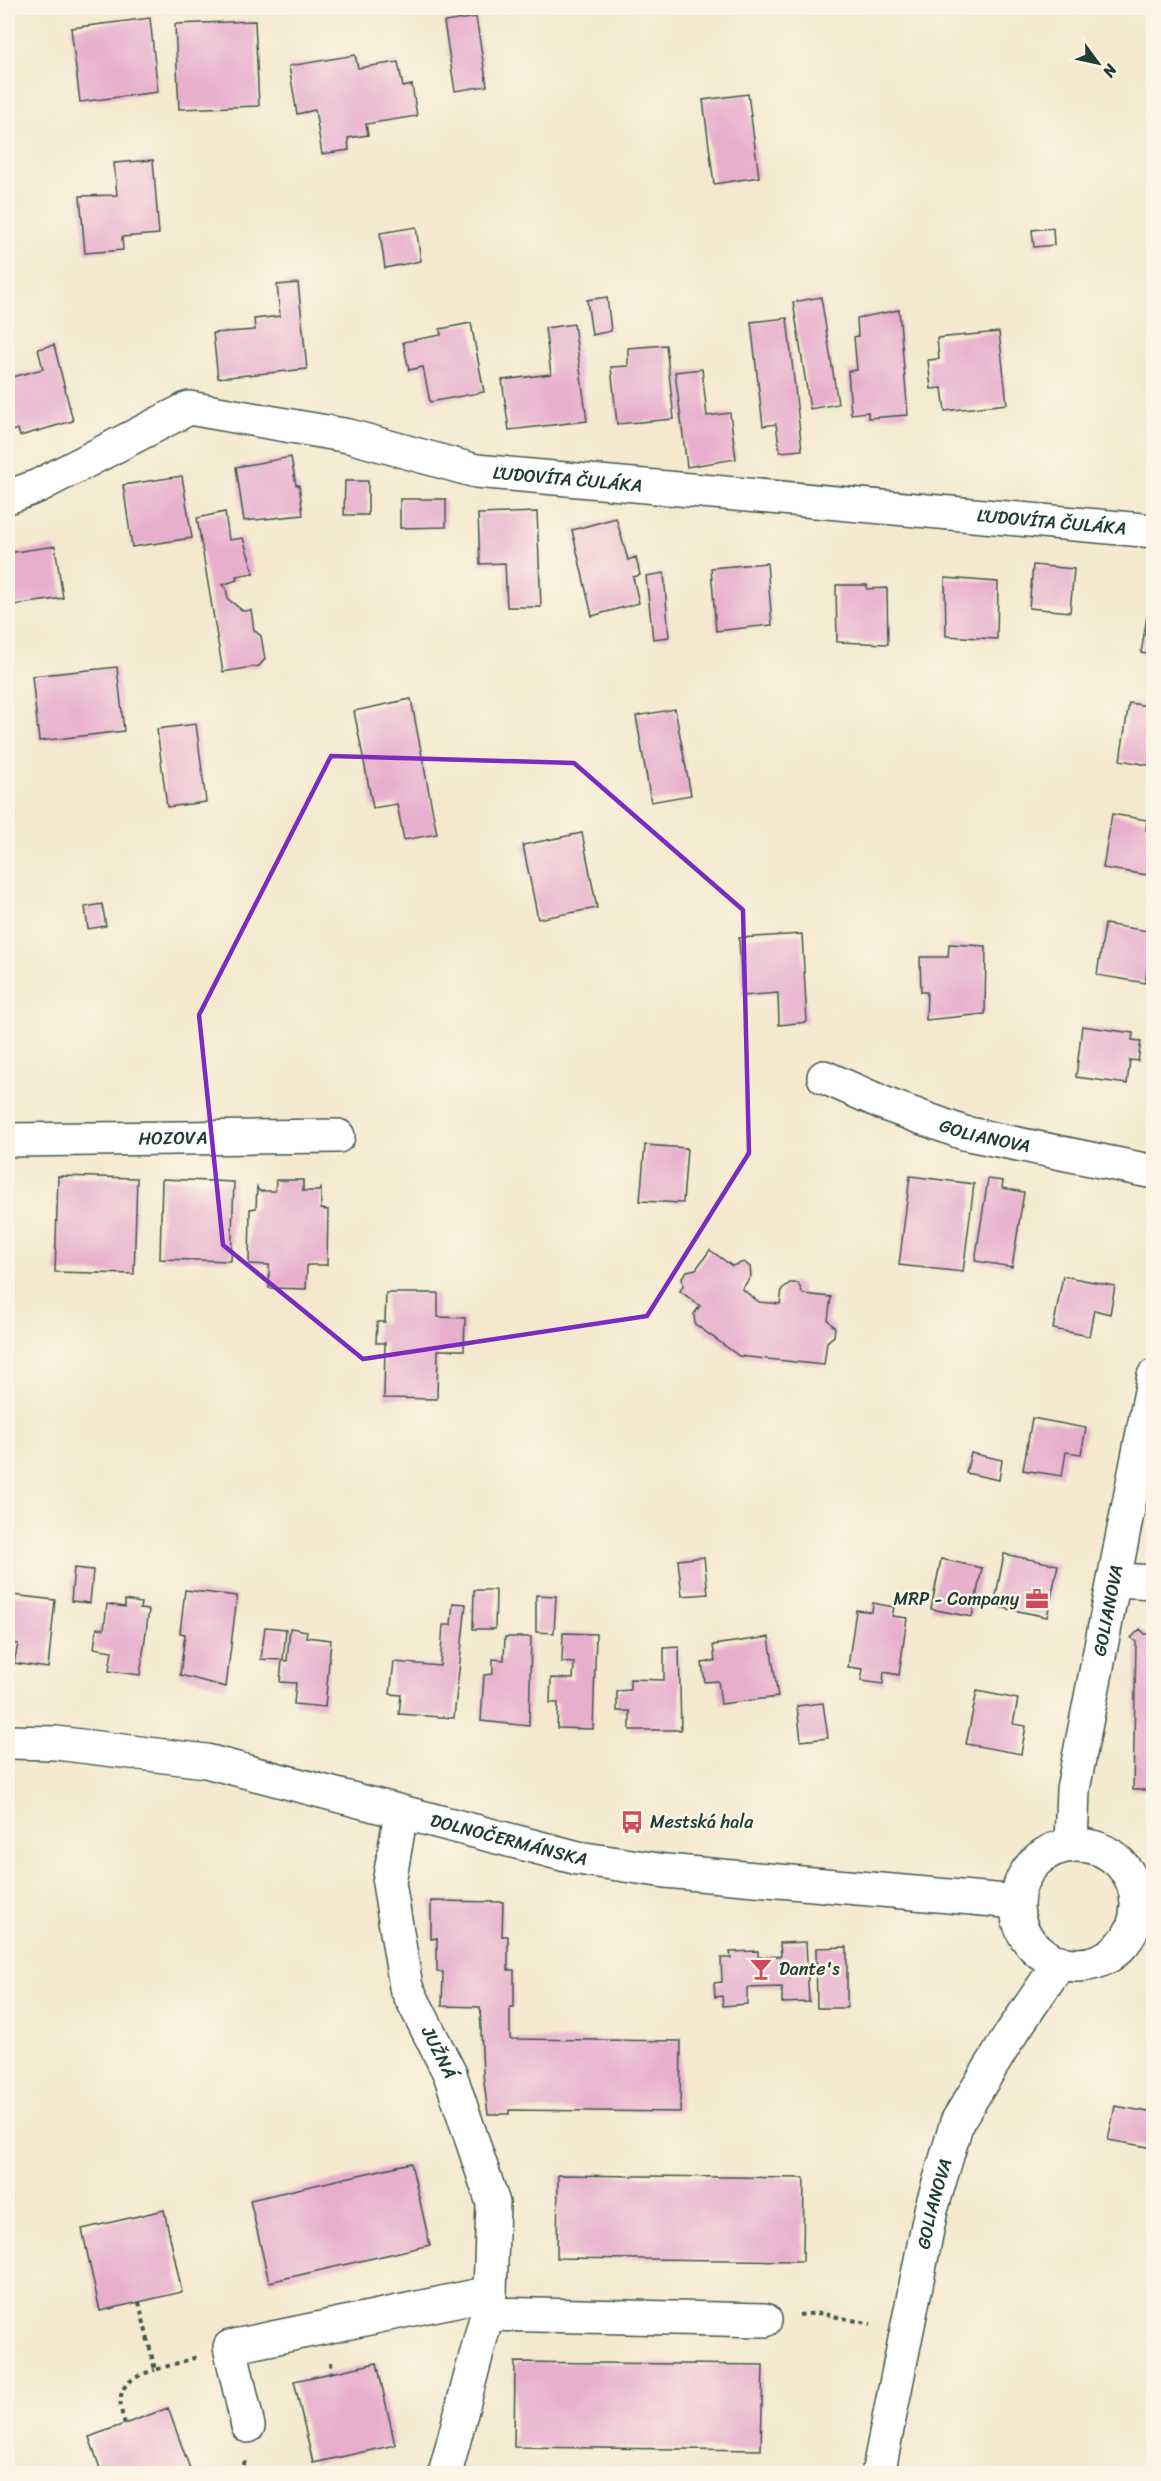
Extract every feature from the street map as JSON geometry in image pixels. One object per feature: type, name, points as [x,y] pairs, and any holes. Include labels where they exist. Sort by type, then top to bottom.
[{"type":"street","name":"ĽUDOVÍTA ČULÁKA","points":[[8,497],[38,486],[189,408],[349,436],[476,471],[1154,531]]},
{"type":"street","name":"GOLIANOVA","points":[[824,1077],[890,1106],[964,1133],[1154,1172]]},
{"type":"street","name":"HOZOVA","points":[[8,1140],[338,1136]]},
{"type":"street","name":"GOLIANOVA","points":[[1071,1845],[1073,1789],[1154,1376]]},
{"type":"street","points":[[1115,1580],[1154,1582]]},
{"type":"street","name":"DOLNOČERMÁNSKA","points":[[8,1742],[56,1743],[206,1761],[589,1860],[665,1871],[1017,1902]]},
{"type":"street","name":"JUŽNÁ","points":[[401,1813],[389,1883],[406,1987],[450,2074],[493,2203],[489,2304],[445,2474]]},
{"type":"street","points":[[1071,1845],[1098,1849],[1116,1859],[1145,1902],[1116,1950],[1090,1963],[1080,1965],[1060,1962],[1042,1954],[1027,1938],[1020,1925],[1017,1902],[1021,1881],[1033,1864],[1050,1851],[1071,1845]]},
{"type":"street","name":"GOLIANOVA","points":[[878,2474],[931,2210],[957,2122],[1011,2034],[1060,1962]]},
{"type":"street","points":[[248,2426],[230,2347],[489,2304],[765,2320]]},
{"type":"path","points":[[139,2302],[155,2370]]},
{"type":"path","points":[[765,2320],[819,2313],[878,2326]]},
{"type":"path","points":[[125,2424],[119,2399],[130,2380],[139,2374],[230,2347]]},
{"type":"highlighted area","points":[[331,756],[574,763],[743,910],[749,1153],[647,1316],[363,1359],[223,1245],[199,1015]]},
{"type":"building","points":[[476,17],[487,86],[455,91],[444,22]]},
{"type":"building","points":[[150,18],[158,92],[80,102],[71,28]]},
{"type":"building","points":[[255,21],[259,106],[179,109],[175,24]]},
{"type":"building","points":[[355,55],[358,68],[398,62],[403,87],[412,85],[417,116],[366,124],[368,135],[348,138],[349,150],[322,154],[315,110],[297,114],[289,66]]},
{"type":"building","points":[[748,94],[759,177],[714,184],[703,100]]},
{"type":"building","points":[[153,160],[159,234],[122,237],[123,250],[85,253],[80,196],[117,195],[114,163]]},
{"type":"building","points":[[416,227],[421,261],[385,268],[380,233]]},
{"type":"building","points":[[1053,228],[1054,245],[1034,247],[1032,230]]},
{"type":"building","points":[[298,283],[307,369],[218,378],[213,333],[255,330],[254,319],[280,316],[277,285]]},
{"type":"building","points":[[607,297],[611,331],[592,335],[587,300]]},
{"type":"building","points":[[821,297],[838,404],[810,409],[793,302]]},
{"type":"building","points":[[899,310],[908,415],[868,418],[868,412],[851,414],[848,371],[857,370],[854,337],[858,336],[857,318]]},
{"type":"building","points":[[787,318],[802,450],[780,452],[776,424],[763,426],[751,322]]},
{"type":"building","points":[[471,323],[484,392],[430,402],[423,367],[409,370],[403,342],[441,335],[440,329]]},
{"type":"building","points":[[574,324],[587,421],[509,430],[502,380],[551,374],[545,328]]},
{"type":"building","points":[[999,332],[1007,404],[945,411],[942,388],[931,389],[928,360],[939,359],[937,338]]},
{"type":"building","points":[[54,345],[73,421],[20,436],[18,429],[9,432],[8,407],[12,406],[8,392],[8,378],[43,369],[38,349]]},
{"type":"building","points":[[666,345],[674,419],[617,424],[611,367],[628,366],[628,348]]},
{"type":"building","points":[[702,369],[707,416],[730,413],[736,459],[687,467],[675,372]]},
{"type":"building","points":[[291,457],[296,485],[299,485],[303,515],[244,521],[236,467]]},
{"type":"building","points":[[182,476],[192,538],[132,547],[123,485]]},
{"type":"building","points":[[345,481],[368,481],[368,515],[344,515]]},
{"type":"building","points":[[400,499],[446,499],[446,527],[400,528]]},
{"type":"building","points":[[225,512],[229,540],[243,538],[254,573],[236,576],[237,580],[222,585],[226,588],[228,599],[243,611],[251,610],[254,630],[261,636],[265,659],[259,666],[223,672],[197,518]]},
{"type":"building","points":[[537,512],[541,607],[507,607],[505,563],[480,564],[478,514]]},
{"type":"building","points":[[616,518],[628,560],[636,557],[640,575],[633,577],[639,603],[592,616],[572,530]]},
{"type":"building","points":[[55,546],[63,598],[14,605],[8,553]]},
{"type":"building","points":[[767,563],[772,625],[716,631],[711,568]]},
{"type":"building","points":[[1033,565],[1074,569],[1070,612],[1029,608]]},
{"type":"building","points":[[664,573],[669,637],[653,639],[646,576]]},
{"type":"building","points":[[945,578],[998,582],[997,639],[946,636]]},
{"type":"building","points":[[836,585],[867,585],[867,589],[887,588],[888,644],[837,642]]},
{"type":"building","points":[[1150,598],[1154,599],[1154,655],[1141,653]]},
{"type":"building","points":[[117,667],[124,731],[39,741],[32,676]]},
{"type":"building","points":[[411,699],[437,834],[404,840],[397,804],[373,808],[354,711]]},
{"type":"building","points":[[1129,703],[1154,707],[1154,766],[1120,760]]},
{"type":"building","points":[[675,709],[691,795],[651,802],[636,716]]},
{"type":"building","points":[[196,724],[206,802],[167,807],[157,729]]},
{"type":"building","points":[[1112,814],[1147,820],[1146,830],[1154,831],[1154,876],[1103,868]]},
{"type":"building","points":[[582,833],[597,908],[538,919],[523,845]]},
{"type":"building","points":[[102,904],[106,926],[88,929],[85,907]]},
{"type":"building","points":[[1105,924],[1154,932],[1145,983],[1097,975]]},
{"type":"building","points":[[802,934],[807,1022],[779,1025],[778,993],[742,996],[739,938]]},
{"type":"building","points":[[949,944],[986,946],[985,1014],[926,1020],[927,992],[921,992],[920,957],[948,957]]},
{"type":"building","points":[[1082,1026],[1133,1033],[1132,1040],[1141,1041],[1138,1061],[1130,1060],[1127,1084],[1076,1077]]},
{"type":"building","points":[[645,1145],[687,1148],[683,1203],[640,1201]]},
{"type":"building","points":[[58,1176],[137,1178],[134,1274],[55,1272]]},
{"type":"building","points":[[910,1176],[974,1184],[963,1272],[899,1265]]},
{"type":"building","points":[[162,1179],[234,1182],[231,1261],[160,1259]]},
{"type":"building","points":[[988,1179],[1003,1181],[1002,1188],[1024,1192],[1012,1267],[975,1261]]},
{"type":"building","points":[[276,1180],[303,1180],[303,1191],[319,1191],[321,1187],[321,1209],[328,1210],[327,1265],[307,1265],[306,1289],[269,1288],[269,1265],[249,1264],[250,1209],[256,1208],[257,1187],[259,1191],[275,1191]]},
{"type":"building","points":[[710,1250],[732,1266],[744,1262],[750,1267],[751,1276],[742,1289],[759,1302],[780,1304],[782,1289],[790,1283],[798,1283],[803,1294],[831,1297],[828,1320],[835,1328],[834,1336],[827,1342],[824,1365],[739,1356],[695,1324],[694,1314],[700,1306],[680,1291],[683,1286],[682,1277],[687,1271],[696,1269]]},
{"type":"building","points":[[1063,1276],[1115,1286],[1110,1314],[1094,1310],[1089,1336],[1053,1329]]},
{"type":"building","points":[[386,1293],[438,1293],[438,1317],[465,1318],[464,1350],[438,1350],[437,1399],[384,1398],[385,1343],[376,1343],[377,1322],[385,1322]]},
{"type":"building","points":[[1032,1418],[1086,1428],[1081,1454],[1066,1452],[1062,1476],[1023,1470]]},
{"type":"building","points":[[971,1453],[1002,1460],[999,1480],[966,1473]]},
{"type":"building","points":[[1004,1554],[1058,1565],[1047,1617],[994,1606]]},
{"type":"building","points":[[704,1557],[708,1594],[682,1596],[678,1560]]},
{"type":"building","points":[[941,1559],[982,1568],[972,1617],[931,1609]]},
{"type":"building","points":[[74,1568],[93,1570],[90,1603],[71,1601]]},
{"type":"building","points":[[185,1590],[237,1596],[226,1687],[180,1675],[185,1634],[180,1633]]},
{"type":"building","points":[[474,1590],[496,1590],[495,1629],[473,1629]]},
{"type":"building","points":[[12,1595],[55,1600],[48,1668],[14,1663],[18,1644],[8,1643],[8,1621],[10,1621]]},
{"type":"building","points":[[536,1595],[556,1596],[554,1633],[536,1632]]},
{"type":"building","points":[[125,1600],[141,1603],[140,1609],[149,1610],[140,1675],[109,1671],[112,1651],[94,1648],[97,1628],[104,1629],[107,1604],[125,1607]]},
{"type":"building","points":[[453,1603],[466,1604],[454,1718],[399,1714],[401,1695],[390,1694],[394,1662],[440,1666],[443,1625],[451,1625]]},
{"type":"building","points":[[873,1603],[894,1607],[892,1616],[907,1618],[899,1675],[884,1672],[883,1684],[861,1681],[863,1669],[848,1667],[856,1610],[872,1612]]},
{"type":"building","points":[[265,1627],[286,1629],[283,1660],[287,1661],[290,1628],[307,1631],[306,1637],[331,1640],[325,1707],[294,1704],[296,1683],[280,1682],[282,1660],[261,1659]]},
{"type":"building","points":[[1140,1629],[1145,1634],[1154,1634],[1154,1790],[1133,1790],[1136,1642],[1131,1638]]},
{"type":"building","points":[[563,1633],[596,1634],[593,1729],[557,1728],[558,1703],[550,1703],[551,1678],[573,1679],[574,1663],[562,1662]]},
{"type":"building","points":[[505,1637],[531,1637],[529,1726],[481,1721],[484,1675],[493,1674],[493,1659],[504,1660]]},
{"type":"building","points":[[769,1637],[778,1697],[721,1704],[718,1681],[705,1682],[702,1663],[715,1661],[713,1645]]},
{"type":"building","points":[[679,1647],[681,1730],[630,1730],[630,1711],[617,1711],[617,1691],[630,1690],[630,1679],[664,1680],[664,1648]]},
{"type":"building","points":[[977,1691],[1018,1699],[1013,1724],[1026,1726],[1021,1754],[966,1744]]},
{"type":"building","points":[[823,1703],[828,1738],[801,1741],[797,1706]]},
{"type":"building","points":[[431,1901],[503,1902],[502,1936],[508,1936],[508,1970],[514,1970],[514,2007],[510,2007],[510,2039],[681,2041],[680,2112],[509,2110],[509,2114],[488,2114],[483,2074],[480,2007],[442,2006],[443,1972],[437,1972],[437,1938],[431,1939]]},
{"type":"building","points":[[806,1942],[809,2002],[782,2003],[782,1987],[747,1988],[747,2004],[723,2006],[722,1996],[715,1997],[714,1983],[722,1982],[721,1958],[731,1958],[730,1952],[758,1951],[758,1957],[781,1956],[780,1943]]},
{"type":"building","points":[[847,1947],[847,2008],[817,2008],[816,1948]]},
{"type":"building","points":[[1115,2106],[1154,2113],[1154,2148],[1108,2140]]},
{"type":"building","points":[[411,2163],[430,2245],[269,2282],[250,2200]]},
{"type":"building","points":[[558,2175],[804,2178],[803,2261],[557,2258]]},
{"type":"building","points":[[164,2210],[182,2292],[100,2311],[82,2229]]},
{"type":"building","points":[[515,2362],[763,2365],[761,2450],[514,2447]]},
{"type":"building","points":[[377,2363],[395,2445],[313,2463],[294,2381]]},
{"type":"building","points":[[168,2408],[192,2474],[102,2474],[89,2437]]},
{"type":"place","name":"MRP - Company","points":[[1037,1599]]},
{"type":"place","name":"Mestská hala","points":[[632,1822]]},
{"type":"place","name":"Dante's","points":[[761,1969]]}]
